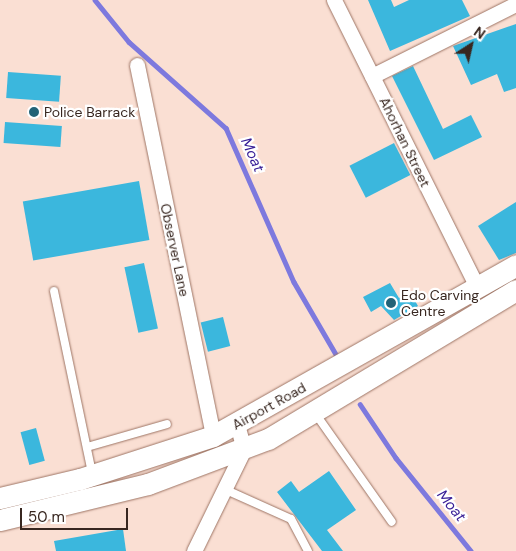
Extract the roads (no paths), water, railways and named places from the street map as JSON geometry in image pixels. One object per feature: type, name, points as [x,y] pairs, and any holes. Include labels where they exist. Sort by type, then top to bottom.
[{"type":"main road","name":"Airport Road","points":[[0,498],[93,475],[213,436],[237,424],[476,285],[516,265]]},
{"type":"main road","name":"Airport Road","points":[[0,520],[148,484],[244,449],[314,411],[516,290]]},
{"type":"street","name":"Ahorhan Street","points":[[334,0],[476,285]]},
{"type":"street","points":[[372,76],[516,4]]},
{"type":"street","name":"Observer Lane","points":[[137,65],[213,436]]},
{"type":"street","points":[[194,551],[244,449],[237,424]]},
{"type":"lane","points":[[54,291],[93,475]]},
{"type":"lane","points":[[314,411],[392,522]]},
{"type":"lane","points":[[87,448],[167,424]]},
{"type":"lane","points":[[224,489],[291,519],[308,551]]},
{"type":"waterway","name":"Moat","points":[[95,0],[129,42],[226,128],[294,282],[337,356]]},
{"type":"waterway","name":"Moat","points":[[360,404],[396,458],[471,551]]},
{"type":"place","name":"Police Barrack","points":[[34,112]]},
{"type":"place","name":"Edo Carving Centre","points":[[391,303]]}]
